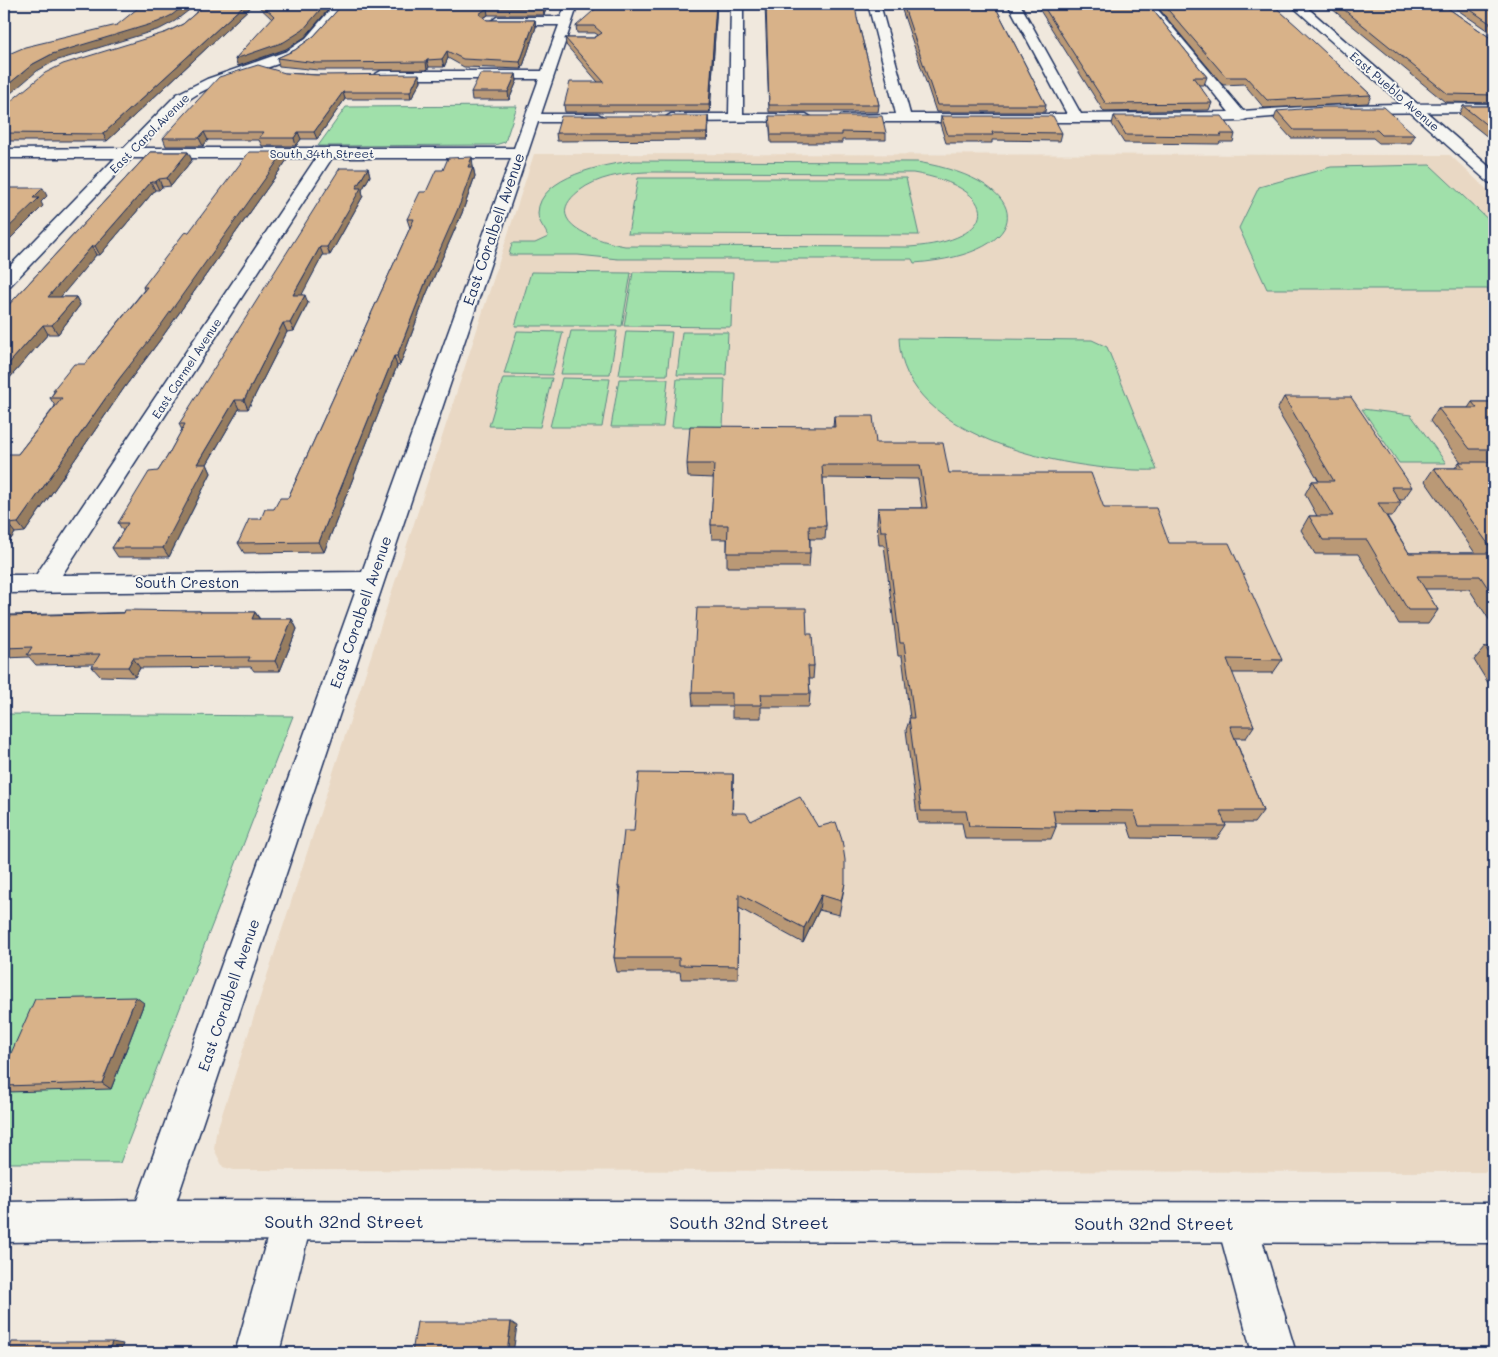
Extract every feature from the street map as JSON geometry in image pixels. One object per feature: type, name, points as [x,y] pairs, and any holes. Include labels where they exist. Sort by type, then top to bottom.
[{"type":"street","name":"East Carol Avenue","points":[[4,282],[182,97],[199,85],[288,56],[308,44],[341,4]]},
{"type":"street","points":[[736,118],[737,4]]},
{"type":"street","points":[[874,4],[904,118]]},
{"type":"street","points":[[1014,4],[1076,117]]},
{"type":"street","points":[[1147,4],[1241,117]]},
{"type":"street","name":"East Pueblo Avenue","points":[[1296,4],[1494,179]]},
{"type":"street","points":[[488,21],[569,26]]},
{"type":"street","name":"East Coralbell Avenue","points":[[150,1220],[547,75],[569,26]]},
{"type":"street","points":[[259,66],[281,72]]},
{"type":"street","points":[[364,76],[547,75]]},
{"type":"street","points":[[659,118],[1241,117],[1321,109],[1494,108]]},
{"type":"street","points":[[532,118],[610,118]]},
{"type":"street","name":"South 34th Street","points":[[4,153],[520,153]]},
{"type":"street","name":"East Carmel Avenue","points":[[44,583],[327,153]]},
{"type":"street","name":"South Creston","points":[[4,584],[370,581]]},
{"type":"street","name":"South 32nd Street","points":[[4,1222],[150,1220],[1494,1223]]},
{"type":"street","points":[[258,1353],[292,1221]]},
{"type":"street","points":[[1237,1223],[1274,1353]]},
{"type":"shaded area","points":[[534,154],[1450,155],[1494,196],[1494,1172],[234,1170],[223,1167],[214,1149],[216,1133]]},
{"type":"green space","points":[[517,106],[505,142],[495,145],[318,146],[346,107]]},
{"type":"green space","points":[[633,161],[917,162],[957,172],[985,185],[1002,200],[1007,217],[1001,232],[984,246],[955,257],[914,263],[912,259],[618,259],[578,255],[509,255],[512,243],[535,243],[548,237],[539,220],[538,213],[541,200],[549,190],[561,181],[576,174],[607,165]],"holes":[[[628,173],[913,173],[942,180],[963,190],[976,201],[980,213],[975,225],[962,235],[940,243],[909,247],[625,246],[602,240],[578,229],[569,221],[566,213],[568,202],[586,186],[602,179]]]},
{"type":"green space","points":[[1430,165],[1494,225],[1494,289],[1267,289],[1239,228],[1259,187],[1331,167]]},
{"type":"green space","points":[[638,178],[906,178],[919,235],[628,234]]},
{"type":"green space","points":[[531,272],[631,273],[622,326],[515,326]]},
{"type":"green space","points":[[633,272],[733,273],[731,327],[624,326]]},
{"type":"green space","points":[[517,331],[563,332],[552,375],[504,374]]},
{"type":"green space","points":[[571,331],[617,331],[610,374],[561,374]]},
{"type":"green space","points":[[626,331],[672,332],[667,375],[619,375]]},
{"type":"green space","points":[[682,332],[728,332],[726,375],[677,375]]},
{"type":"green space","points":[[899,338],[1092,340],[1107,347],[1157,470],[1084,465],[1041,457],[999,444],[961,426],[929,403],[907,374]]},
{"type":"green space","points":[[503,378],[552,378],[540,427],[489,426]]},
{"type":"green space","points":[[562,378],[610,379],[602,427],[550,427]]},
{"type":"green space","points":[[619,379],[668,379],[663,427],[611,427]]},
{"type":"green space","points":[[677,379],[725,379],[723,427],[672,427]]},
{"type":"green space","points":[[1362,409],[1411,415],[1446,463],[1399,463]]},
{"type":"green space","points":[[4,714],[293,716],[120,1163],[4,1163]]},
{"type":"building","points":[[143,4],[186,4],[172,15],[158,22],[52,54],[33,64],[4,88],[4,56],[25,47],[117,25]]},
{"type":"building","points":[[206,4],[245,4],[103,134],[4,133],[4,105],[45,73],[63,64],[167,32],[183,24]]},
{"type":"building","points":[[261,4],[325,4],[303,30],[284,42],[235,59],[274,16]]},
{"type":"building","points":[[343,4],[545,4],[543,8],[487,8],[479,14],[487,20],[535,20],[520,62],[463,59],[447,51],[442,59],[427,60],[426,62],[316,63],[277,58],[295,50],[314,36]]},
{"type":"building","points":[[601,4],[716,4],[709,105],[564,105],[570,82],[604,82],[565,38],[594,38],[602,33],[594,26],[576,26]]},
{"type":"building","points":[[766,4],[855,4],[879,105],[769,105]]},
{"type":"building","points":[[903,4],[994,4],[1046,105],[937,105]]},
{"type":"building","points":[[1042,4],[1148,4],[1207,77],[1193,77],[1212,103],[1106,104]]},
{"type":"building","points":[[1163,4],[1272,4],[1371,95],[1267,100],[1246,77],[1226,77]]},
{"type":"building","points":[[1337,4],[1442,4],[1494,40],[1494,95],[1448,94]]},
{"type":"building","points":[[1462,4],[1494,4],[1494,26]]},
{"type":"building","points":[[258,65],[285,73],[316,75],[419,74],[410,92],[343,92],[314,132],[298,132],[294,138],[259,138],[264,132],[204,132],[199,138],[163,138],[219,77]]},
{"type":"building","points":[[480,74],[516,74],[508,92],[471,92]]},
{"type":"building","points":[[1463,106],[1494,106],[1494,131]]},
{"type":"building","points":[[1324,107],[1384,107],[1415,135],[1382,135],[1377,130],[1294,130],[1277,111]]},
{"type":"building","points":[[561,116],[708,116],[707,133],[556,133]]},
{"type":"building","points":[[769,116],[882,116],[886,133],[842,132],[842,135],[771,135]]},
{"type":"building","points":[[941,116],[1053,116],[1062,133],[992,132],[993,135],[948,135]]},
{"type":"building","points":[[1114,116],[1222,116],[1235,134],[1220,134],[1222,136],[1126,135]]},
{"type":"building","points":[[150,152],[188,152],[167,178],[151,182],[48,297],[76,297],[52,325],[43,325],[4,369],[4,310]]},
{"type":"building","points":[[249,152],[284,152],[156,332],[119,379],[18,523],[8,524],[4,530],[4,458],[7,454],[18,454],[62,398],[50,398],[56,390],[53,390],[74,364],[85,364],[147,287],[143,287],[184,233],[189,232]]},
{"type":"building","points":[[472,157],[468,167],[473,167],[460,204],[424,286],[397,356],[394,356],[319,542],[238,543],[249,519],[261,519],[265,509],[274,509],[280,498],[288,498],[414,219],[407,219],[420,192],[426,192],[436,170],[443,170],[448,158]]},
{"type":"building","points":[[340,168],[368,168],[356,188],[361,188],[327,247],[320,247],[293,295],[305,295],[290,323],[283,323],[244,400],[235,400],[197,464],[207,464],[163,548],[112,548],[128,523],[118,523],[149,472],[158,471],[167,457],[185,424],[179,424]]},
{"type":"building","points":[[4,188],[43,188],[33,198],[39,198],[4,232]]},
{"type":"building","points":[[1284,397],[1351,397],[1412,487],[1391,487],[1401,503],[1378,503],[1409,553],[1494,553],[1494,597],[1480,576],[1417,576],[1438,610],[1408,610],[1367,540],[1323,540],[1309,516],[1333,516],[1312,481],[1334,481]]},
{"type":"building","points":[[1472,402],[1494,402],[1494,449],[1470,449],[1438,408],[1477,408]]},
{"type":"building","points":[[834,416],[873,416],[876,443],[943,443],[949,473],[1091,473],[1104,508],[1156,508],[1169,543],[1229,543],[1282,660],[1227,659],[1254,726],[1230,726],[1263,811],[1220,811],[1226,826],[1139,826],[1134,811],[1053,810],[1056,827],[969,826],[966,811],[921,811],[909,718],[914,718],[904,643],[900,643],[886,531],[881,531],[878,508],[927,508],[920,465],[822,465],[826,526],[809,526],[810,553],[727,553],[728,525],[711,525],[714,464],[687,464],[690,426],[835,427]]},
{"type":"building","points":[[1459,462],[1494,462],[1494,552],[1434,468],[1464,468]]},
{"type":"building","points":[[697,608],[806,608],[807,634],[812,634],[814,666],[808,666],[810,694],[761,694],[762,705],[732,705],[732,693],[692,693]]},
{"type":"building","points":[[125,610],[255,612],[252,619],[292,619],[275,661],[248,661],[250,657],[133,658],[128,667],[92,667],[100,654],[27,655],[32,647],[4,648],[4,616],[124,613]]},
{"type":"building","points":[[1485,647],[1494,647],[1494,661]]},
{"type":"building","points":[[639,773],[733,774],[732,813],[746,813],[751,821],[800,797],[818,827],[836,822],[842,840],[845,860],[845,883],[841,901],[821,895],[804,928],[739,894],[738,966],[679,965],[679,958],[614,958],[621,887],[618,887],[624,831],[634,831]]},
{"type":"building","points":[[136,997],[102,1083],[4,1086],[4,1069],[35,999]]},
{"type":"building","points":[[417,1322],[511,1322],[507,1353],[412,1353]]},
{"type":"building","points":[[12,1342],[112,1342],[108,1353],[8,1353]]},
{"type":"building","points":[[1100,1348],[1166,1348],[1167,1353],[1101,1353]]}]
